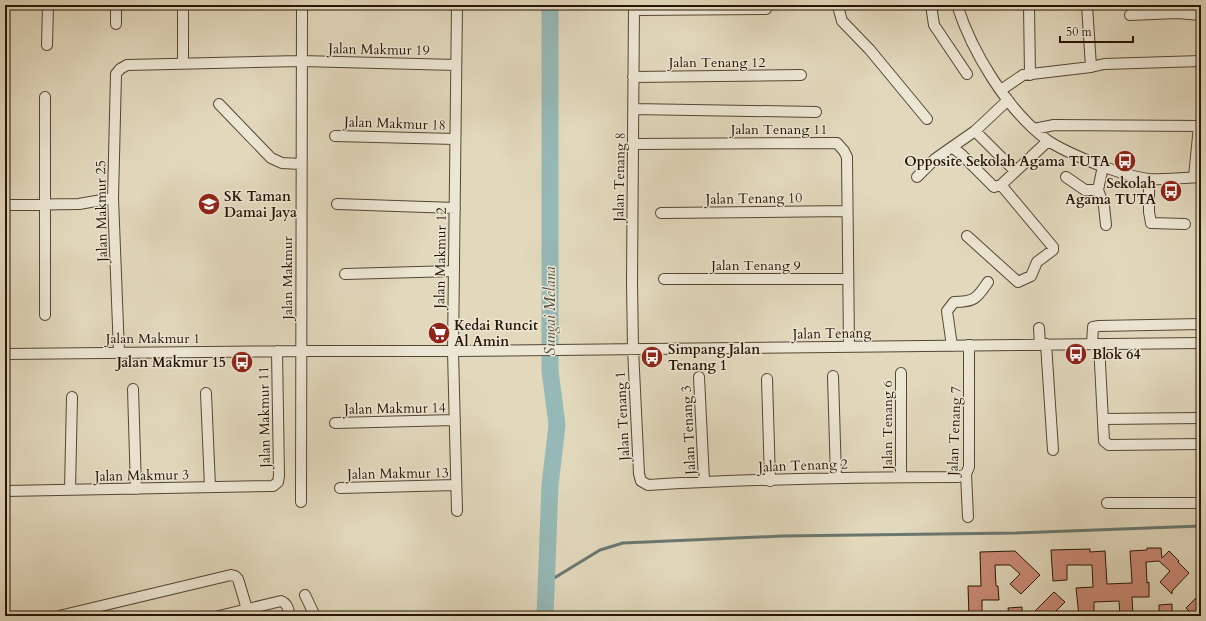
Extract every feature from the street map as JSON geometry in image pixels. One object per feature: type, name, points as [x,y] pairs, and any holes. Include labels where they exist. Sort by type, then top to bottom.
[{"type":"street","points":[[47,45],[48,5]]},
{"type":"street","points":[[116,5],[116,24]]},
{"type":"street","points":[[183,5],[183,64]]},
{"type":"street","name":"Jalan Makmur","points":[[301,502],[302,5]]},
{"type":"street","name":"Jalan Makmur 12","points":[[457,5],[454,208],[454,272],[458,351],[455,420],[457,511]]},
{"type":"street","points":[[840,5],[839,10],[842,21],[870,50],[927,119]]},
{"type":"street","points":[[931,5],[934,26],[967,74]]},
{"type":"street","points":[[957,5],[978,54],[993,79],[1008,100],[1034,129],[1048,141],[1076,156],[1116,171],[1149,179],[1198,177],[1200,125],[1054,125],[1034,129]]},
{"type":"street","points":[[1029,5],[1030,75]]},
{"type":"street","points":[[1087,5],[1091,68]]},
{"type":"street","points":[[634,7],[766,9]]},
{"type":"street","name":"Jalan Tenang 8","points":[[633,349],[634,7]]},
{"type":"street","points":[[1130,15],[1177,9],[1201,15]]},
{"type":"street","name":"Jalan Makmur 19","points":[[120,70],[127,65],[301,61],[456,65]]},
{"type":"street","points":[[1001,90],[1023,75],[1091,68],[1104,64],[1201,61]]},
{"type":"street","name":"Jalan Makmur 25","points":[[119,352],[113,198],[116,74],[120,70]]},
{"type":"street","name":"Jalan Tenang 12","points":[[633,76],[801,75]]},
{"type":"street","points":[[45,97],[45,315]]},
{"type":"street","points":[[917,176],[935,159],[975,131],[1008,100]]},
{"type":"street","points":[[219,104],[270,158],[282,163],[301,164]]},
{"type":"street","points":[[634,109],[816,112]]},
{"type":"street","points":[[975,131],[1015,172]]},
{"type":"street","name":"Jalan Makmur 18","points":[[335,136],[455,139]]},
{"type":"street","points":[[952,148],[962,155],[994,187],[1001,185],[1048,141]]},
{"type":"street","name":"Jalan Tenang 11","points":[[633,144],[837,143],[847,157],[849,347]]},
{"type":"street","points":[[1103,166],[1098,190],[1104,206],[1106,225]]},
{"type":"street","points":[[1066,177],[1085,190],[1098,190]]},
{"type":"street","points":[[1149,179],[1149,212],[1151,223],[1185,224]]},
{"type":"street","points":[[967,236],[1018,282],[1031,276],[1037,262],[1053,250],[1053,246],[1001,185]]},
{"type":"street","points":[[5,205],[79,204],[113,198]]},
{"type":"street","points":[[336,204],[454,208]]},
{"type":"street","name":"Jalan Tenang 10","points":[[661,213],[847,211]]},
{"type":"street","points":[[345,274],[454,272]]},
{"type":"street","name":"Jalan Tenang 9","points":[[664,279],[848,279]]},
{"type":"street","points":[[952,346],[947,311],[954,302],[967,302],[978,297],[988,282]]},
{"type":"street","points":[[1201,324],[1093,327],[1096,344],[1104,441],[1109,445],[1201,444]]},
{"type":"street","points":[[1039,328],[1043,344],[1053,450]]},
{"type":"street","name":"Jalan Tenang","points":[[458,351],[1201,343]]},
{"type":"street","name":"Jalan Tenang 7","points":[[968,517],[966,474],[969,467],[969,345]]},
{"type":"street","name":"Jalan Tenang 1","points":[[633,349],[639,474],[641,481]]},
{"type":"street","points":[[301,351],[458,351]]},
{"type":"street","name":"Jalan Makmur 1","points":[[5,354],[301,351]]},
{"type":"street","name":"Jalan Makmur 11","points":[[277,352],[278,482]]},
{"type":"street","name":"Jalan Tenang 6","points":[[901,373],[902,477]]},
{"type":"street","points":[[833,376],[836,478]]},
{"type":"street","name":"Jalan Tenang 3","points":[[699,377],[704,482]]},
{"type":"street","points":[[767,379],[770,480]]},
{"type":"street","points":[[133,389],[136,489]]},
{"type":"street","points":[[206,393],[210,488]]},
{"type":"street","points":[[70,490],[72,397]]},
{"type":"street","points":[[1103,419],[1201,418]]},
{"type":"street","name":"Jalan Makmur 14","points":[[335,423],[455,420]]},
{"type":"street","name":"Jalan Tenang 2","points":[[641,481],[648,485],[836,478],[958,478],[966,474]]},
{"type":"street","name":"Jalan Makmur 3","points":[[5,491],[273,486],[278,482]]},
{"type":"street","name":"Jalan Makmur 13","points":[[340,488],[456,486]]},
{"type":"street","points":[[1107,503],[1201,503]]},
{"type":"street","points":[[59,616],[231,574],[238,579],[247,609]]},
{"type":"street","points":[[306,595],[315,616]]},
{"type":"street","points":[[220,616],[281,601],[287,606],[290,616]]},
{"type":"building","points":[[1147,548],[1161,548],[1162,558],[1169,551],[1189,573],[1172,591],[1172,594],[1160,582],[1170,571],[1159,561],[1146,562],[1147,583],[1149,582],[1149,597],[1132,597],[1133,616],[1120,616],[1119,601],[1094,602],[1094,616],[1079,616],[1076,588],[1093,587],[1092,565],[1067,565],[1067,580],[1053,581],[1051,550],[1090,549],[1090,552],[1105,551],[1107,584],[1132,583],[1130,551],[1147,550]]},
{"type":"building","points":[[1015,551],[1040,575],[1021,594],[1010,584],[1020,574],[1010,565],[995,565],[996,586],[998,586],[999,600],[982,600],[982,616],[969,616],[968,586],[981,586],[980,552]]},
{"type":"building","points":[[1054,592],[1065,602],[1051,616],[1040,616],[1035,611]]},
{"type":"building","points":[[1201,593],[1201,616],[1194,616],[1186,608]]},
{"type":"building","points":[[1172,604],[1172,616],[1159,616],[1159,605]]},
{"type":"building","points":[[1022,607],[1022,616],[1009,616],[1008,608]]},
{"type":"waterway","name":"Sungai Melana","points":[[545,616],[550,485],[557,425],[550,371],[550,5]]},
{"type":"waterway","points":[[546,583],[600,550],[623,543],[782,536],[1016,533],[1201,526]]},
{"type":"place","name":"Opposite Sekolah Agama TUTA","points":[[1125,161]]},
{"type":"place","name":"Sekolah Agama TUTA","points":[[1171,191]]},
{"type":"place","name":"SK Taman Damai Jaya","points":[[209,204]]},
{"type":"place","name":"Kedai Runcit Al Amin","points":[[439,333]]},
{"type":"place","name":"Blok 64","points":[[1076,354]]},
{"type":"place","name":"Simpang Jalan Tenang 1","points":[[652,357]]},
{"type":"place","name":"Jalan Makmur 15","points":[[242,362]]}]
